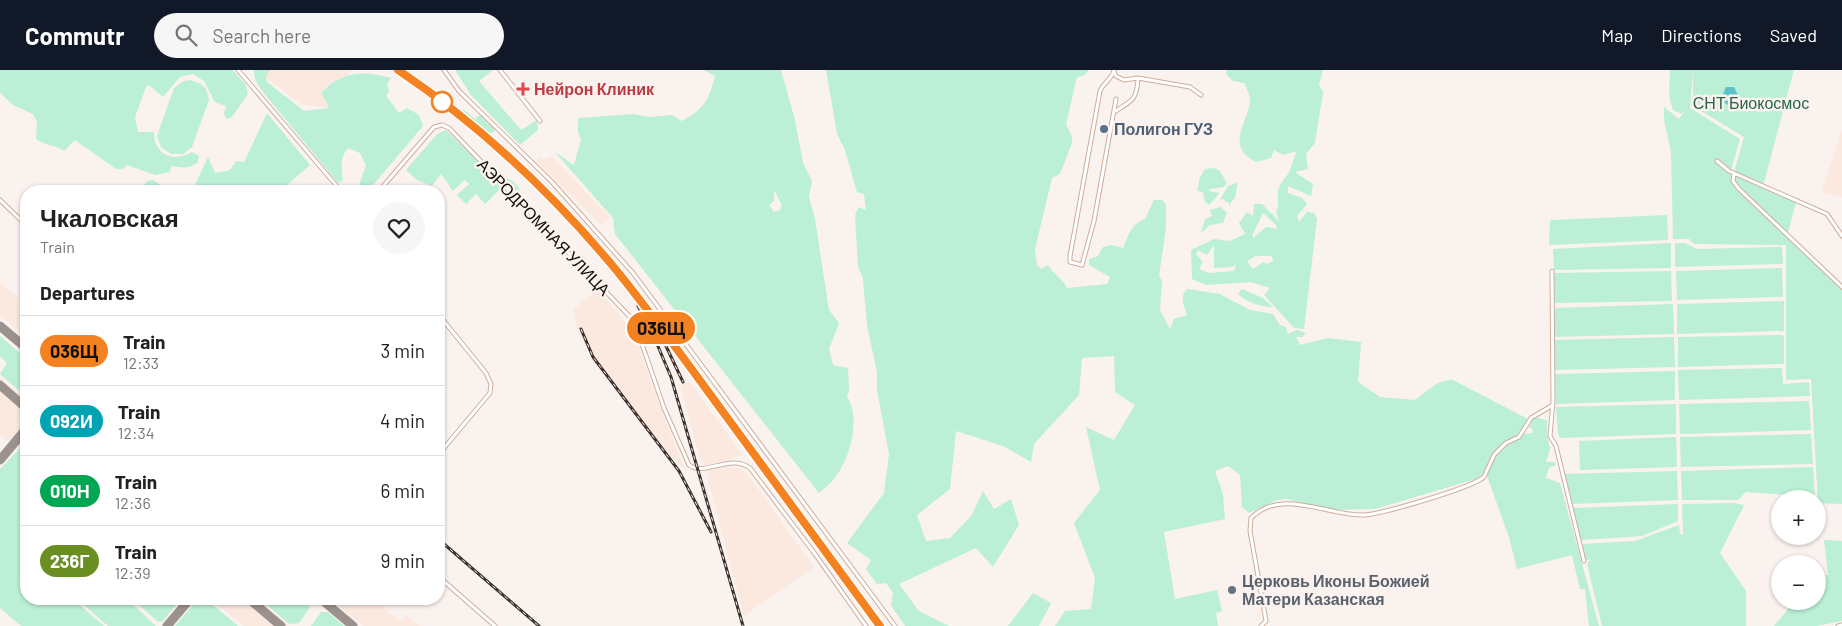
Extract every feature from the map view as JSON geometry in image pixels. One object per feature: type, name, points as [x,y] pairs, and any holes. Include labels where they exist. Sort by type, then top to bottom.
[{"type":"street","points":[[238,70],[336,185]]},
{"type":"street","points":[[444,70],[450,79],[558,190],[633,273],[895,626]]},
{"type":"street","points":[[500,70],[540,121]]},
{"type":"street","points":[[1114,70],[1116,76],[1124,80],[1138,78],[1190,88],[1201,95]]},
{"type":"street","points":[[1114,70],[1104,82],[1100,91],[1070,256],[1070,262],[1082,265],[1094,221],[1116,99]]},
{"type":"street","points":[[1113,112],[1133,101],[1137,91],[1138,78]]},
{"type":"street","name":"АЭРОДРОМНАЯ УЛИЦА","points":[[384,185],[434,127],[442,125],[449,128],[634,321],[656,388],[685,458],[692,467],[701,469],[741,463],[750,468],[866,626]]},
{"type":"street","points":[[1717,161],[1734,173],[1827,214],[1842,236]]},
{"type":"street","points":[[1734,173],[1733,181],[1739,189],[1842,287]]},
{"type":"street","points":[[0,200],[20,219]]},
{"type":"street","points":[[1552,271],[1553,405],[1550,436],[1557,448],[1584,560]]},
{"type":"street","points":[[445,322],[486,373],[491,384],[490,394],[445,447]]},
{"type":"street","points":[[1261,626],[1266,620],[1250,531],[1251,518],[1258,511],[1286,502],[1340,513],[1371,514],[1454,490],[1482,479],[1494,456],[1506,443],[1519,437],[1531,418],[1553,405]]},
{"type":"street","points":[[445,582],[496,626]]},
{"type":"street","points":[[1838,626],[1842,625]]},
{"type":"shaded area","points":[[259,70],[351,70],[329,108],[303,105],[267,79]]},
{"type":"shaded area","points":[[1842,129],[1842,197],[1822,192]]},
{"type":"shaded area","points":[[551,156],[610,217],[602,226],[536,161],[540,157],[542,160]]},
{"type":"shaded area","points":[[0,282],[20,299],[20,333],[0,315]]},
{"type":"shaded area","points":[[597,289],[635,334],[653,389],[685,470],[665,450],[595,364],[577,330],[573,310]]},
{"type":"shaded area","points":[[0,378],[20,395],[20,444],[16,448],[0,434]]},
{"type":"shaded area","points":[[690,382],[742,454],[735,458],[706,465],[701,462],[680,384]]},
{"type":"shaded area","points":[[724,467],[742,469],[748,475],[814,567],[744,616],[708,480],[709,471]]},
{"type":"shaded area","points":[[218,605],[264,605],[289,626],[243,626]]},
{"type":"shaded area","points":[[337,605],[380,605],[401,622],[407,615],[420,626],[363,626]]},
{"type":"green space","points":[[0,70],[233,70],[246,85],[248,94],[232,117],[226,119],[224,113],[226,106],[215,102],[204,81],[193,74],[180,77],[163,97],[149,85],[146,87],[135,117],[138,132],[154,132],[157,146],[166,155],[178,157],[192,152],[199,156],[198,162],[192,166],[172,166],[169,172],[155,175],[127,165],[122,169],[116,169],[75,140],[64,151],[36,139],[37,122],[33,114],[13,105],[0,93]]},
{"type":"green space","points":[[254,70],[270,70],[266,76],[267,82],[304,111],[328,108],[327,102],[321,93],[345,76],[362,73],[381,75],[391,78],[387,84],[389,91],[386,96],[399,113],[407,108],[419,115],[423,126],[373,185],[359,185],[366,165],[360,153],[348,148],[345,151],[342,163],[343,180],[338,183],[255,80]]},
{"type":"green space","points":[[455,70],[493,70],[479,81],[521,130],[537,120],[538,130],[520,145],[471,95]]},
{"type":"green space","points":[[704,70],[781,70],[795,120],[803,163],[812,181],[809,197],[815,219],[829,310],[839,323],[829,349],[833,365],[848,368],[849,391],[847,397],[853,416],[852,440],[844,463],[833,480],[819,493],[615,234],[613,218],[555,152],[574,165],[581,139],[578,132],[578,118],[634,114],[649,117],[672,115],[681,121],[695,113],[708,98],[715,76]],"holes":[[[774,190],[782,205],[780,210],[774,212],[769,205],[774,201]]]},
{"type":"green space","points":[[826,70],[1089,70],[1083,76],[1077,77],[1066,124],[1072,137],[1072,143],[1060,174],[1052,178],[1035,249],[1037,265],[1041,269],[1048,265],[1067,288],[1107,284],[1110,277],[1089,265],[1089,259],[1098,256],[1103,247],[1111,245],[1123,248],[1131,230],[1145,219],[1154,200],[1162,200],[1166,205],[1166,228],[1159,276],[1162,281],[1160,310],[1170,329],[1174,319],[1187,315],[1183,295],[1187,289],[1220,294],[1250,310],[1273,314],[1280,325],[1286,327],[1288,334],[1297,330],[1306,333],[1302,337],[1296,337],[1300,345],[1328,338],[1361,342],[1358,382],[1380,397],[1415,400],[1437,384],[1453,380],[1528,419],[1525,426],[1495,453],[1480,477],[1375,509],[1330,510],[1287,499],[1277,500],[1249,513],[1242,507],[1240,475],[1228,466],[1215,471],[1223,494],[1225,519],[1164,532],[1175,599],[1217,590],[1222,611],[1216,613],[1218,626],[1055,626],[1065,611],[1091,609],[1095,578],[1074,523],[1100,490],[1086,427],[1114,440],[1135,405],[1115,392],[1114,356],[1082,358],[1079,395],[1034,444],[1031,462],[1003,446],[956,431],[950,489],[917,515],[926,541],[950,538],[972,515],[983,491],[994,509],[1011,499],[1019,525],[993,567],[976,548],[899,584],[919,611],[949,626],[905,626],[891,605],[893,593],[886,583],[877,584],[866,569],[871,560],[847,543],[884,493],[889,454],[877,390],[877,372],[867,325],[863,279],[858,266],[855,216],[858,207],[866,210],[864,194],[857,192],[845,150],[837,134]]},
{"type":"green space","points":[[1227,70],[1323,70],[1319,85],[1323,92],[1315,143],[1306,154],[1308,169],[1295,172],[1313,184],[1311,196],[1288,186],[1288,193],[1302,198],[1307,204],[1297,216],[1299,222],[1307,212],[1314,213],[1317,219],[1304,329],[1294,328],[1264,295],[1270,288],[1251,282],[1206,285],[1192,279],[1191,250],[1214,239],[1230,241],[1245,234],[1239,223],[1247,212],[1253,216],[1254,204],[1262,204],[1279,221],[1276,212],[1279,189],[1289,172],[1297,151],[1283,155],[1274,150],[1271,158],[1256,162],[1247,156],[1242,149],[1240,134],[1250,98],[1245,83],[1233,81],[1226,74]],"holes":[[[1263,213],[1276,225],[1277,229],[1266,227],[1253,238]],[[1214,245],[1214,268],[1232,267],[1236,264],[1234,271],[1209,273],[1199,269],[1203,262],[1196,254],[1198,250],[1207,255]],[[1256,256],[1272,256],[1273,261],[1267,264],[1263,262],[1253,269],[1247,261]]]},
{"type":"green space","points":[[1670,70],[1693,70],[1690,108],[1740,139],[1730,174],[1796,202],[1788,233],[1842,288],[1842,504],[1826,503],[1826,490],[1817,490],[1811,379],[1786,380],[1786,245],[1694,244],[1689,239],[1673,239],[1671,152],[1664,120],[1664,107],[1679,119],[1686,109],[1681,114],[1673,110],[1669,95]]},
{"type":"green space","name":"СНТ Биокосмос","points":[[1693,70],[1794,70],[1763,186],[1737,175],[1735,169],[1744,137],[1693,106]]},
{"type":"green space","points":[[190,80],[201,84],[206,89],[209,100],[192,147],[183,154],[171,154],[161,147],[157,136],[174,88],[184,81]]},
{"type":"green space","points":[[463,109],[475,119],[480,115],[495,130],[491,134],[462,111]]},
{"type":"green space","points":[[267,113],[310,165],[287,185],[195,185],[208,157],[215,173],[230,170],[236,161],[244,162]]},
{"type":"green space","points":[[446,130],[503,186],[485,204],[476,194],[466,204],[457,195],[469,184],[465,180],[453,191],[441,174],[433,185],[430,185],[417,180],[406,170],[437,134]]},
{"type":"green space","points":[[1214,168],[1219,170],[1227,183],[1224,187],[1210,189],[1209,191],[1220,193],[1209,205],[1205,202],[1203,192],[1197,191],[1200,177],[1205,169]]},
{"type":"green space","points":[[504,178],[511,180],[517,185],[521,195],[520,198]]},
{"type":"green space","points":[[153,180],[161,185],[144,185],[147,181]]},
{"type":"green space","points":[[1238,182],[1235,197],[1229,206],[1229,202],[1226,202],[1224,199],[1220,200],[1228,186]]},
{"type":"green space","points":[[1220,207],[1227,213],[1223,223],[1210,225],[1201,233],[1205,219],[1212,216],[1210,210]]},
{"type":"green space","points":[[1667,215],[1668,240],[1549,245],[1550,221],[1552,220]]},
{"type":"green space","points":[[1671,243],[1671,268],[1554,270],[1553,249]]},
{"type":"green space","points":[[1675,243],[1685,243],[1697,249],[1782,247],[1783,264],[1675,267]]},
{"type":"green space","points":[[1782,268],[1783,297],[1677,300],[1676,271]]},
{"type":"green space","points":[[1671,271],[1672,301],[1554,303],[1553,273]]},
{"type":"green space","points":[[1242,289],[1263,298],[1273,307],[1249,302],[1238,294]]},
{"type":"green space","points":[[1784,301],[1784,331],[1677,334],[1677,304]]},
{"type":"green space","points":[[1673,304],[1674,334],[1554,337],[1554,308]]},
{"type":"green space","points":[[0,336],[20,353],[20,392],[0,374],[7,363],[0,356]]},
{"type":"green space","points":[[1784,336],[1784,364],[1678,367],[1678,337]]},
{"type":"green space","points":[[1674,337],[1675,367],[1555,370],[1554,340]]},
{"type":"green space","points":[[1782,368],[1783,384],[1809,382],[1810,396],[1679,400],[1678,370]]},
{"type":"green space","points":[[1675,371],[1675,400],[1556,404],[1555,374]]},
{"type":"green space","points":[[1809,401],[1811,430],[1680,434],[1679,404]]},
{"type":"green space","points":[[1676,404],[1676,434],[1560,438],[1558,433],[1556,407]]},
{"type":"green space","points":[[1533,417],[1547,420],[1550,449],[1546,462],[1555,462],[1556,465],[1549,468],[1546,478],[1560,483],[1599,626],[1589,626],[1585,589],[1580,589],[1572,555],[1517,569],[1509,537],[1488,479],[1487,474],[1495,456],[1507,444],[1523,434],[1532,433],[1533,430],[1529,427]]},
{"type":"green space","points":[[1811,434],[1813,464],[1681,467],[1680,437]]},
{"type":"green space","points":[[1676,437],[1677,467],[1580,470],[1579,441]]},
{"type":"green space","points":[[20,448],[20,605],[80,605],[104,626],[21,626],[0,608],[0,469]]},
{"type":"green space","points":[[1813,467],[1815,490],[1771,490],[1771,494],[1746,492],[1738,500],[1682,500],[1681,471]]},
{"type":"green space","points":[[1677,471],[1678,500],[1571,504],[1564,474]]},
{"type":"green space","points":[[1734,503],[1744,505],[1720,553],[1746,591],[1746,626],[1602,626],[1587,563],[1591,559],[1586,560],[1581,544],[1635,541],[1679,525],[1680,534],[1683,535],[1682,504]]},
{"type":"green space","points":[[1678,504],[1678,521],[1642,536],[1581,540],[1573,508]]},
{"type":"green space","points":[[1826,540],[1842,541],[1842,621],[1817,626],[1774,626],[1787,610],[1826,610],[1826,575],[1828,575]]},
{"type":"green space","points":[[1033,593],[1051,603],[1039,626],[1008,626]]},
{"type":"green space","points":[[84,605],[133,605],[156,626],[108,626]]},
{"type":"green space","points":[[139,605],[176,605],[162,622],[157,621]]},
{"type":"green space","points":[[193,605],[213,605],[238,626],[175,626]]},
{"type":"green space","points":[[267,605],[310,605],[299,623],[289,624]]},
{"type":"green space","points":[[321,612],[328,612],[344,626],[311,626]]},
{"type":"water","points":[[1726,87],[1734,87],[1741,101],[1738,108],[1732,108],[1725,103],[1723,94]]},
{"type":"taxiway","points":[[0,326],[20,343]]},
{"type":"taxiway","points":[[0,385],[20,403]]},
{"type":"taxiway","points":[[0,460],[20,436]]},
{"type":"taxiway","points":[[167,626],[185,605]]},
{"type":"taxiway","points":[[256,605],[281,626]]},
{"type":"taxiway","points":[[328,605],[353,626]]},
{"type":"railway","points":[[398,70],[458,114],[486,138],[568,215],[593,243],[656,321],[880,626]]},
{"type":"railway","points":[[638,306],[671,377],[743,626]]},
{"type":"railway","points":[[581,329],[593,357],[679,471],[711,532]]},
{"type":"railway","points":[[665,344],[683,382]]},
{"type":"railway","points":[[445,545],[539,626]]},
{"type":"train","name":"036Щ","points":[[398,70],[442,102],[516,164],[598,249],[645,307],[880,626]]},
{"type":"place","name":"Нейрон Клиник","points":[[523,89]]},
{"type":"place","name":"Полигон ГУЗ","points":[[1104,129]]},
{"type":"place","name":"Церковь Иконы Божией Матери Казанская","points":[[1232,590]]}]
